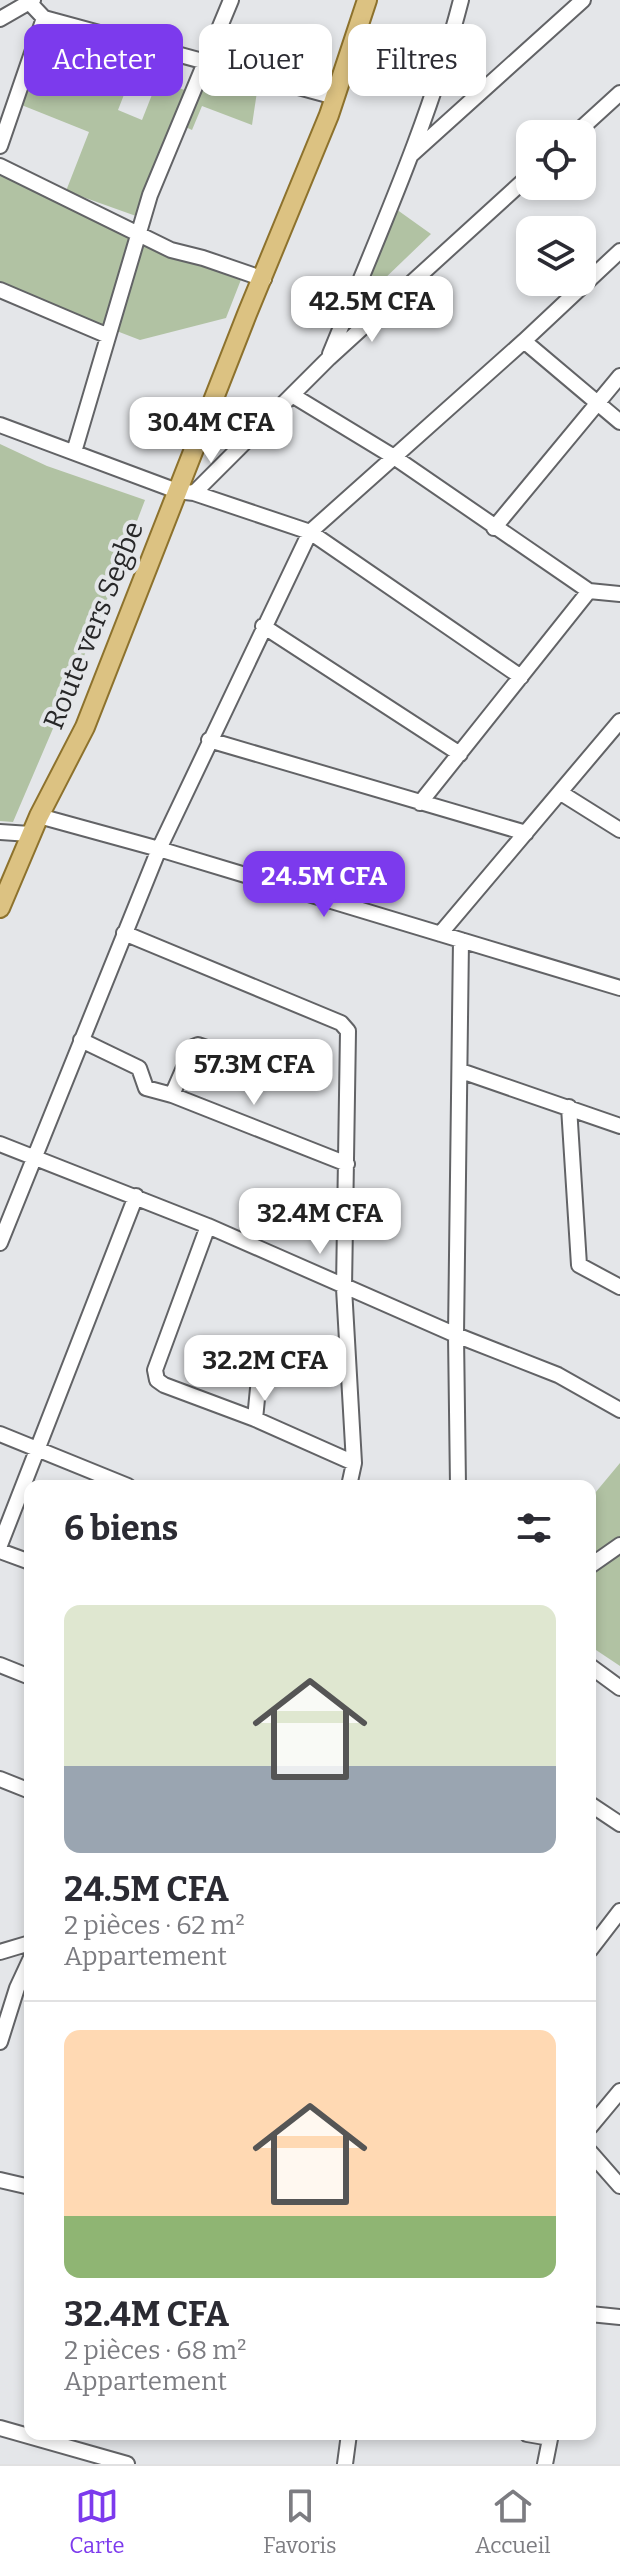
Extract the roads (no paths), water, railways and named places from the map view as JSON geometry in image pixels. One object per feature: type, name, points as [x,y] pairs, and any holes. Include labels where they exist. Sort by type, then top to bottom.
[{"type":"main road","name":"Route vers Segbe","points":[[0,908],[30,834],[85,727],[186,492],[335,97],[367,0]]},
{"type":"street","points":[[221,24],[231,0]]},
{"type":"street","points":[[329,358],[409,156],[452,39],[461,0]]},
{"type":"street","points":[[0,19],[30,1],[44,18],[199,60]]},
{"type":"street","points":[[409,156],[576,3]]},
{"type":"street","points":[[0,146],[44,18]]},
{"type":"street","points":[[74,452],[106,335],[150,195],[199,77]]},
{"type":"street","points":[[592,120],[617,100]]},
{"type":"street","points":[[0,166],[171,250],[264,279]]},
{"type":"street","points":[[186,492],[516,188]]},
{"type":"street","points":[[0,1243],[159,849],[310,532],[616,261]]},
{"type":"street","points":[[0,290],[106,335]]},
{"type":"street","points":[[524,341],[620,422]]},
{"type":"street","points":[[494,528],[620,376]]},
{"type":"street","points":[[292,395],[394,457],[589,591],[620,594]]},
{"type":"street","points":[[0,425],[186,492],[310,532],[521,677]]},
{"type":"street","points":[[420,803],[589,591]]},
{"type":"street","points":[[263,626],[460,754]]},
{"type":"street","points":[[440,934],[620,721]]},
{"type":"street","points":[[209,740],[526,833]]},
{"type":"street","points":[[561,793],[620,830]]},
{"type":"street","points":[[39,816],[159,849],[620,988]]},
{"type":"street","points":[[0,832],[30,834]]},
{"type":"street","points":[[124,933],[346,1027],[348,1031],[344,1288],[354,1463],[350,1480]]},
{"type":"street","points":[[458,1480],[456,1335],[461,940]]},
{"type":"street","points":[[81,1040],[139,1068],[146,1088],[172,1095],[347,1164]]},
{"type":"street","points":[[172,1095],[193,1047],[198,1045],[250,1063]]},
{"type":"street","points":[[461,1071],[620,1126]]},
{"type":"street","points":[[569,1107],[579,1265]]},
{"type":"street","points":[[0,1144],[136,1196],[344,1288],[558,1375],[620,1410]]},
{"type":"street","points":[[25,1480],[136,1196]]},
{"type":"street","points":[[208,1226],[155,1370],[157,1380],[354,1463]]},
{"type":"street","points":[[562,1258],[620,1287]]},
{"type":"street","points":[[255,1419],[262,1348]]},
{"type":"street","points":[[0,1434],[113,1480]]},
{"type":"street","points":[[24,1484],[0,1548],[24,1559]]},
{"type":"street","points":[[596,1562],[620,1545]]},
{"type":"street","points":[[0,1665],[24,1675]]},
{"type":"street","points":[[596,1675],[620,1688]]},
{"type":"street","points":[[0,1779],[24,1789]]},
{"type":"street","points":[[596,1808],[620,1824]]},
{"type":"street","points":[[596,1942],[620,1911]]},
{"type":"street","points":[[0,1952],[24,1945]]},
{"type":"street","points":[[0,2042],[2,2018],[24,1972]]},
{"type":"street","points":[[596,2120],[620,2091]]},
{"type":"street","points":[[596,2159],[620,2186]]},
{"type":"street","points":[[0,2180],[24,2186]]},
{"type":"street","points":[[596,2315],[620,2317]]},
{"type":"street","points":[[0,2428],[24,2434]]},
{"type":"street","points":[[45,2440],[127,2464]]},
{"type":"street","points":[[86,2451],[87,2440]]},
{"type":"street","points":[[345,2464],[348,2440]]},
{"type":"street","points":[[545,2464],[550,2440]]}]
